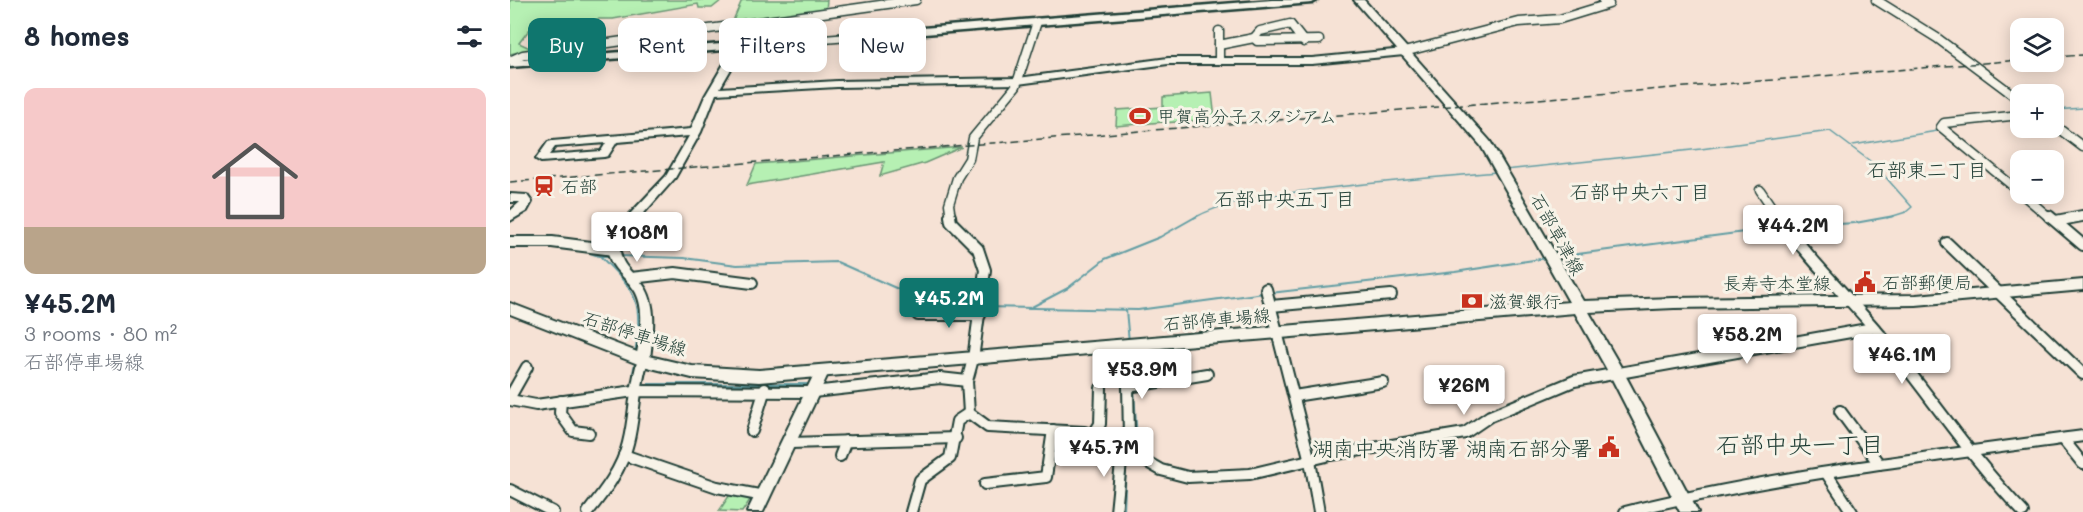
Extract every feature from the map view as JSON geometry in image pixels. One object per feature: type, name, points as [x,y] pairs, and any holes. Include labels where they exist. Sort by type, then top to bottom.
[{"type":"main road","points":[[827,38],[1312,0]]},
{"type":"main road","name":"石部草津線","points":[[1359,0],[1486,144],[1617,373],[1689,512]]},
{"type":"main road","points":[[510,62],[719,47]]},
{"type":"main road","name":"長寿寺本堂線","points":[[1578,307],[1674,303],[1852,302],[2001,295],[2083,285]]},
{"type":"main road","name":"石部停車場線","points":[[510,308],[643,360],[692,372],[730,375],[822,372],[1578,307]]},
{"type":"street","points":[[510,62],[533,54],[916,0]]},
{"type":"street","points":[[714,90],[837,84],[1018,81],[1148,62],[1312,61],[1404,52],[1445,44],[1519,22],[1560,20],[1609,4],[1603,0]]},
{"type":"street","points":[[1876,0],[1937,38],[2010,93]]},
{"type":"street","points":[[969,413],[967,381],[973,359],[985,270],[978,249],[951,222],[949,204],[957,178],[969,159],[973,138],[1018,81],[1036,22]]},
{"type":"street","points":[[1219,45],[1254,38],[1260,31],[1290,24],[1304,42]]},
{"type":"street","points":[[1219,31],[1219,60]]},
{"type":"street","points":[[1254,38],[1257,41],[1319,40]]},
{"type":"street","points":[[588,512],[602,495],[624,455],[635,379],[643,360],[648,315],[644,296],[616,262],[614,250],[633,218],[667,183],[696,132],[724,72]]},
{"type":"street","points":[[2010,116],[1944,123],[1941,127],[2010,184]]},
{"type":"street","points":[[614,139],[604,154],[541,159],[552,144],[696,132]]},
{"type":"street","points":[[2064,133],[2083,147]]},
{"type":"street","points":[[1760,190],[1793,237],[1852,302],[1971,452],[2023,512]]},
{"type":"street","points":[[510,198],[523,198],[526,202],[510,217]]},
{"type":"street","points":[[2035,204],[2083,245]]},
{"type":"street","points":[[2056,221],[2083,216]]},
{"type":"street","points":[[510,242],[552,242],[614,250]]},
{"type":"street","points":[[1947,243],[2083,374]]},
{"type":"street","points":[[631,278],[646,273],[752,283]]},
{"type":"street","points":[[1266,289],[1310,461],[1319,512]]},
{"type":"street","points":[[1271,306],[1391,295]]},
{"type":"street","points":[[918,315],[980,315]]},
{"type":"street","points":[[969,413],[988,427],[1053,430],[1093,435],[1124,448],[1161,470],[1188,477],[1250,474],[1331,455],[1465,433],[1490,416],[1574,381],[1873,328]]},
{"type":"street","points":[[1116,512],[1124,448],[1128,436],[1128,387],[1123,347]]},
{"type":"street","points":[[527,367],[510,398],[536,405],[634,391],[765,389],[813,392],[940,378],[967,381]]},
{"type":"street","points":[[755,512],[791,443],[822,372]]},
{"type":"street","points":[[1128,387],[1207,374]]},
{"type":"street","points":[[1294,396],[1379,386]]},
{"type":"street","points":[[1093,435],[1100,424],[1101,388]]},
{"type":"street","points":[[752,431],[765,389]]},
{"type":"street","points":[[561,401],[560,413],[573,431],[589,433]]},
{"type":"street","points":[[1840,411],[1880,464]]},
{"type":"street","points":[[911,512],[920,480],[952,458],[957,421],[969,413]]},
{"type":"street","points":[[985,484],[1046,477],[1053,430]]},
{"type":"street","points":[[1625,512],[1682,498],[1880,464],[2083,436]]},
{"type":"street","points":[[791,443],[956,438]]},
{"type":"street","points":[[2063,439],[2083,464]]},
{"type":"street","points":[[840,456],[846,441]]},
{"type":"street","points":[[624,455],[717,487],[764,496]]},
{"type":"street","points":[[1827,474],[1852,512]]},
{"type":"street","points":[[510,490],[553,512]]},
{"type":"green space","points":[[510,0],[722,0],[712,8],[699,8],[698,4],[613,19],[528,18],[528,31],[519,43],[528,47],[528,50],[510,54]]},
{"type":"green space","points":[[742,0],[827,0],[826,10],[768,18],[734,18]]},
{"type":"green space","points":[[1212,93],[1215,119],[1164,123],[1163,117],[1163,122],[1116,126],[1117,110],[1163,107],[1163,97]]},
{"type":"green space","points":[[962,147],[925,163],[880,176],[884,162],[747,185],[756,164]]},
{"type":"green space","points":[[731,493],[752,497],[742,512],[719,511]]},
{"type":"waterway","points":[[2064,109],[2083,108]]},
{"type":"waterway","points":[[1853,145],[1943,130]]},
{"type":"waterway","points":[[1505,170],[1701,149],[1830,131],[1874,164],[1912,207],[1906,212],[1892,216]]},
{"type":"waterway","points":[[1194,218],[1218,207],[1270,196],[1371,183],[1496,172]]},
{"type":"waterway","points":[[1030,308],[1068,288],[1105,259],[1160,237],[1197,216]]},
{"type":"waterway","points":[[1790,227],[1855,223],[1892,216]]},
{"type":"waterway","points":[[1887,218],[1892,216]]},
{"type":"waterway","points":[[1555,257],[1782,227]]},
{"type":"waterway","points":[[584,251],[599,256],[611,256]]},
{"type":"waterway","points":[[619,256],[684,258],[737,265],[837,262],[898,289],[978,306]]},
{"type":"waterway","points":[[601,257],[623,280],[635,300],[638,310],[635,354]]},
{"type":"waterway","points":[[1270,293],[1455,272],[1547,258]]},
{"type":"waterway","points":[[1030,308],[1138,310],[1264,293]]},
{"type":"waterway","points":[[983,307],[1030,308]]},
{"type":"waterway","points":[[1126,310],[1129,342]]},
{"type":"waterway","points":[[1130,350],[1133,384]]},
{"type":"waterway","points":[[635,363],[633,373],[636,377]]},
{"type":"waterway","points":[[888,379],[929,373],[960,375]]},
{"type":"waterway","points":[[640,384],[811,384]]},
{"type":"waterway","points":[[1134,389],[1137,442],[1142,449],[1139,452]]},
{"type":"waterway","points":[[1124,512],[1126,463],[1132,458]]},
{"type":"railway","points":[[2064,56],[2083,55]]},
{"type":"railway","points":[[510,182],[2010,61]]},
{"type":"place","name":"甲賀高分子スタジアム","points":[[1140,116]]},
{"type":"place","name":"石部","points":[[544,186]]},
{"type":"place","name":"石部郵便局","points":[[1865,282]]},
{"type":"place","name":"滋賀銀行","points":[[1472,301]]},
{"type":"place","name":"湖南中央消防署 湖南石部分署","points":[[1609,447]]},
{"type":"district","name":"石部東二丁目","points":[[1927,169]]},
{"type":"district","name":"石部中央六丁目","points":[[1640,191]]},
{"type":"district","name":"石部中央五丁目","points":[[1285,198]]},
{"type":"district","name":"石部中央一丁目","points":[[1800,443]]}]
